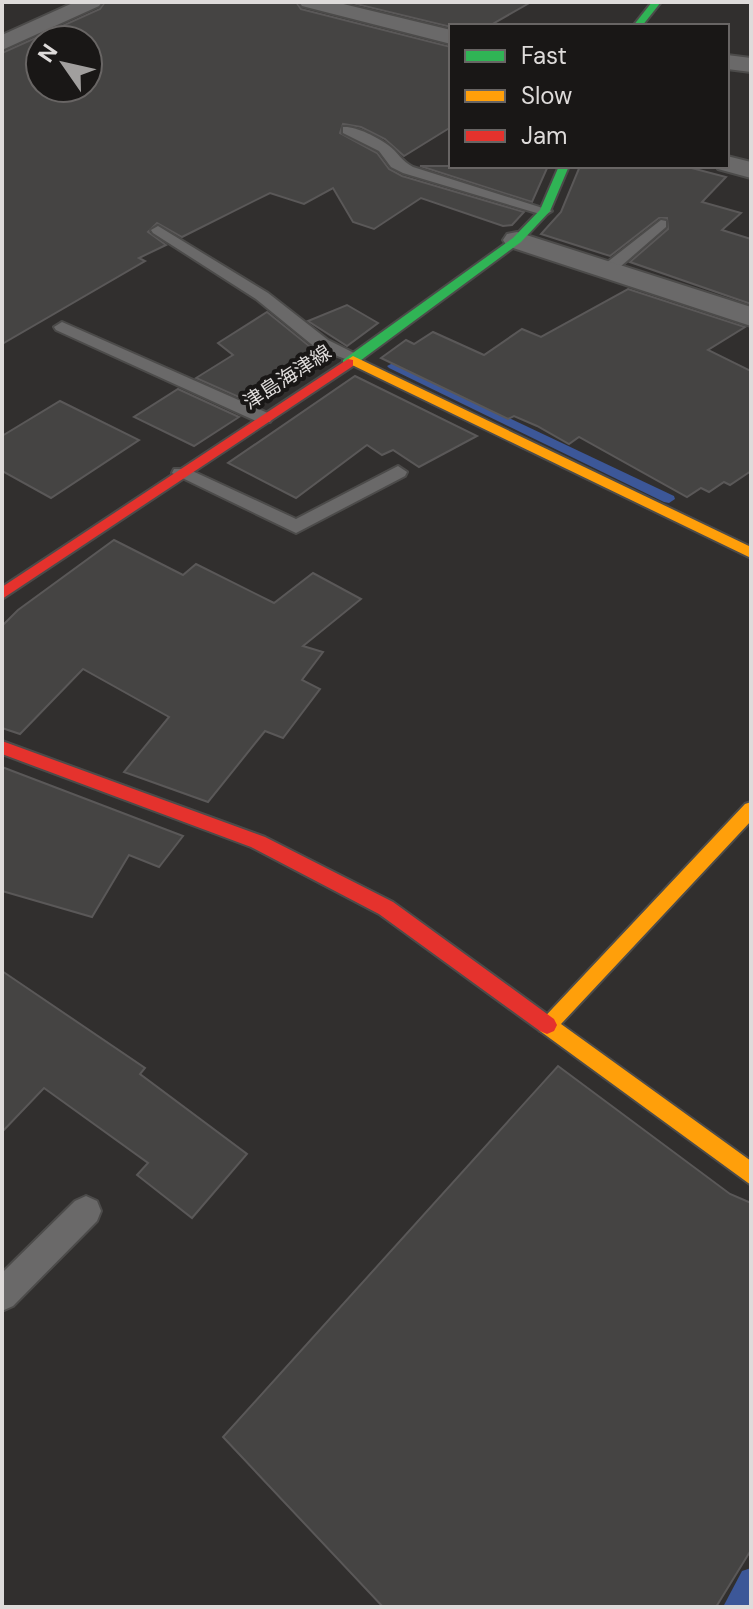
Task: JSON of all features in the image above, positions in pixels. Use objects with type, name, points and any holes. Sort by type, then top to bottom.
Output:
[{"type":"street","points":[[2,43],[92,2]]},
{"type":"street","points":[[309,2],[449,37]]},
{"type":"street","points":[[639,24],[657,2]]},
{"type":"street","points":[[729,62],[751,65]]},
{"type":"street","points":[[729,164],[751,170]]},
{"type":"street","name":"津島海津線","points":[[2,594],[354,359],[517,240],[545,211],[563,168]]},
{"type":"street","points":[[517,240],[751,317]]},
{"type":"street","points":[[354,359],[751,553]]},
{"type":"street","points":[[2,747],[258,842],[386,908],[751,1174]]},
{"type":"street","points":[[547,1025],[751,809]]},
{"type":"lane","points":[[348,130],[384,148],[396,164],[408,170],[545,211]]},
{"type":"lane","points":[[607,270],[661,224]]},
{"type":"lane","points":[[158,230],[262,296],[322,344],[354,359]]},
{"type":"lane","points":[[62,327],[264,418]]},
{"type":"lane","points":[[181,473],[296,527],[398,472]]},
{"type":"lane","points":[[2,1295],[86,1211]]},
{"type":"building","points":[[105,2],[296,2],[301,9],[449,46],[449,128],[404,156],[385,139],[361,127],[343,124],[340,133],[377,153],[389,169],[402,176],[524,212],[512,225],[503,226],[421,198],[374,229],[353,222],[333,188],[304,204],[270,193],[182,237],[157,223],[148,232],[166,245],[139,258],[145,261],[2,344],[2,53],[24,43],[24,104],[104,104],[104,24],[67,24],[100,9]]},
{"type":"building","points":[[348,2],[531,2],[492,24],[449,24],[449,27]]},
{"type":"building","points":[[420,166],[547,168],[532,202]]},
{"type":"building","points":[[579,168],[692,168],[726,177],[702,202],[741,213],[722,230],[751,239],[751,304],[630,262],[668,229],[667,218],[659,218],[610,256],[541,234],[561,212]]},
{"type":"building","points":[[628,289],[745,327],[708,350],[751,371],[751,471],[730,485],[724,482],[709,492],[701,488],[687,497],[579,437],[569,444],[537,426],[514,416],[508,419],[381,358],[406,340],[414,344],[433,332],[484,355],[522,329],[541,337]]},
{"type":"building","points":[[347,305],[378,323],[347,346],[308,321]]},
{"type":"building","points":[[267,312],[314,350],[331,357],[257,405],[196,378],[233,355],[218,343]]},
{"type":"building","points":[[355,376],[477,436],[419,467],[393,450],[382,455],[367,445],[296,498],[228,463]]},
{"type":"building","points":[[178,389],[239,417],[194,446],[134,417]]},
{"type":"building","points":[[60,401],[139,440],[51,498],[2,471],[2,436]]},
{"type":"building","points":[[114,540],[183,575],[196,564],[274,603],[313,573],[361,599],[303,646],[323,652],[302,680],[320,689],[283,738],[265,731],[208,802],[124,772],[169,717],[83,669],[20,734],[2,728],[2,626],[18,610]]},
{"type":"building","points":[[2,767],[183,836],[159,867],[129,855],[92,917],[2,891]]},
{"type":"building","points":[[2,971],[145,1068],[140,1074],[247,1154],[192,1218],[137,1175],[148,1163],[44,1088],[2,1132]]},
{"type":"building","points":[[558,1066],[730,1194],[751,1203],[751,1550],[716,1607],[383,1607],[223,1437]]},
{"type":"waterway","points":[[393,366],[669,499]]},
{"type":"waterway","points":[[735,1607],[751,1580]]},
{"type":"traffic: fast","points":[[639,24],[657,2]]},
{"type":"traffic: fast","points":[[348,363],[517,240],[545,211],[563,168]]},
{"type":"traffic: slow","points":[[353,360],[751,553]]},
{"type":"traffic: slow","points":[[547,1025],[751,809]]},
{"type":"traffic: slow","points":[[547,1025],[751,1174]]},
{"type":"traffic: jam","points":[[2,594],[348,363]]},
{"type":"traffic: jam","points":[[2,747],[258,842],[386,908],[547,1025]]}]
